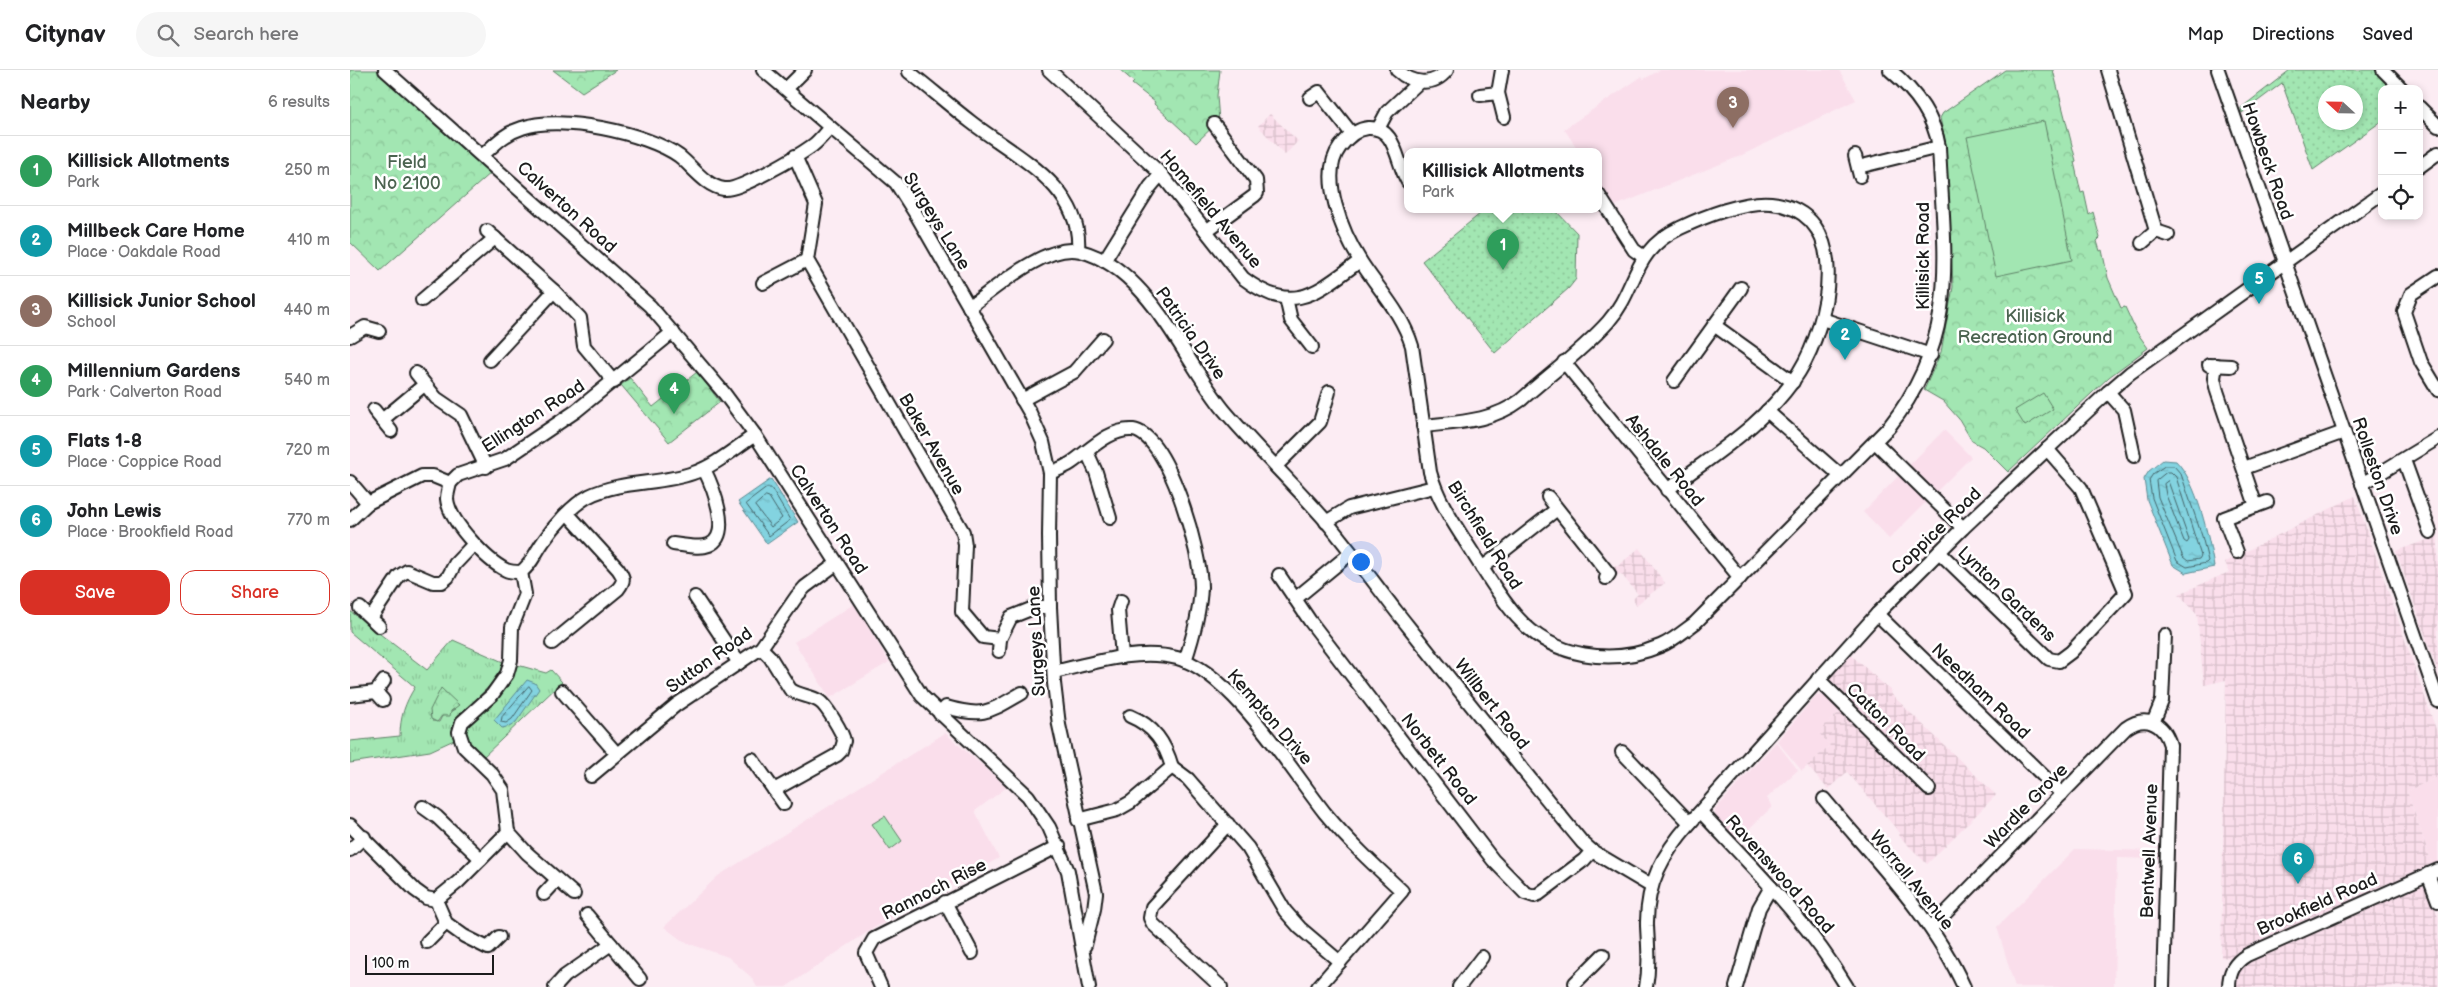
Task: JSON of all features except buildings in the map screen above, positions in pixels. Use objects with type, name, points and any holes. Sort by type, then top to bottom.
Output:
[{"type":"street","name":"Calverton Road","points":[[384,70],[650,306],[724,392],[754,435],[922,696],[1028,796],[1050,827],[1068,871],[1089,987]]},
{"type":"street","name":"Surgeys Lane","points":[[763,70],[896,183],[1022,400],[1043,442],[1050,473],[1050,606],[1054,672],[1064,750],[1078,820],[1096,893],[1083,952]]},
{"type":"street","points":[[786,89],[805,70]]},
{"type":"street","name":"Homefield Avenue","points":[[1049,70],[1161,174],[1243,278],[1265,291],[1286,298]]},
{"type":"street","points":[[1397,70],[1403,76],[1419,82],[1433,81],[1448,70]]},
{"type":"street","points":[[1502,70],[1498,92],[1504,117]]},
{"type":"street","name":"Killisick Road","points":[[1876,442],[1900,414],[1914,393],[1931,356],[1937,338],[1944,294],[1939,147],[1935,126],[1922,104],[1908,86],[1890,70]]},
{"type":"street","points":[[2108,70],[2162,233],[2142,243]]},
{"type":"street","name":"Howbeck Road","points":[[2218,70],[2285,263]]},
{"type":"street","points":[[2383,70],[2398,85]]},
{"type":"street","points":[[909,72],[930,95],[1018,153],[1042,172],[1068,207],[1076,230],[1078,250],[1061,251],[1042,257],[969,307]]},
{"type":"street","points":[[1378,129],[1387,112],[1419,82]]},
{"type":"street","points":[[1315,92],[1352,134],[1362,129],[1378,129],[1385,133],[1392,144],[1404,172]]},
{"type":"street","points":[[1480,95],[1498,92]]},
{"type":"street","points":[[2423,111],[2438,126]]},
{"type":"street","points":[[482,156],[506,134],[522,127],[552,122],[581,124],[645,140],[679,156],[714,186],[725,189],[742,186],[812,146],[830,127]]},
{"type":"street","points":[[1206,230],[1257,193],[1256,180],[1230,137],[1214,124]]},
{"type":"street","name":"Birchfield Road","points":[[1352,134],[1336,153],[1330,172],[1337,208],[1360,261],[1401,317],[1407,330],[1412,346],[1434,487],[1448,514],[1482,568],[1518,618],[1538,636],[1573,652],[1613,658],[1661,646],[1695,623],[1876,442]]},
{"type":"street","points":[[1857,167],[1939,147]]},
{"type":"street","points":[[2423,164],[2438,153]]},
{"type":"street","points":[[763,283],[807,260],[816,204],[795,156]]},
{"type":"street","points":[[1104,261],[1150,187],[1161,174]]},
{"type":"street","name":"Coppice Road","points":[[1646,987],[1649,966],[1647,909],[1650,886],[1664,856],[1690,823],[1877,614],[1963,528],[2130,373],[2378,196]]},
{"type":"street","points":[[1602,200],[1634,250],[1644,257]]},
{"type":"street","points":[[1423,426],[1479,420],[1502,412],[1521,400],[1614,314],[1644,257],[1664,237],[1700,220],[1751,204],[1761,202],[1782,205],[1792,209],[1809,222],[1822,240],[1826,252],[1828,278],[1822,319],[1808,357],[1793,382],[1768,411],[1667,490]]},
{"type":"street","points":[[422,300],[491,234],[554,291],[580,318],[584,346],[614,382]]},
{"type":"street","name":"Patricia Drive","points":[[1078,250],[1104,261],[1128,279],[1145,296],[1158,312],[1200,380],[1247,437],[1326,522]]},
{"type":"street","name":"Baker Avenue","points":[[807,260],[963,532],[965,545],[962,612],[983,637],[1000,645],[1011,617],[1036,607],[1050,606]]},
{"type":"street","points":[[1312,347],[1291,320],[1286,298],[1301,297],[1319,290],[1360,261]]},
{"type":"street","name":"Rolleston Drive","points":[[2285,263],[2438,701]]},
{"type":"street","points":[[2437,389],[2421,362],[2404,312],[2411,294],[2438,276]]},
{"type":"street","points":[[1674,381],[1741,288]]},
{"type":"street","points":[[490,360],[554,291]]},
{"type":"street","points":[[1822,319],[1931,356]]},
{"type":"street","points":[[1714,325],[1793,382]]},
{"type":"street","points":[[350,336],[365,327],[379,331]]},
{"type":"street","name":"Ellington Road","points":[[450,484],[458,475],[505,459],[591,401],[673,332]]},
{"type":"street","points":[[1022,400],[1074,372],[1103,339]]},
{"type":"street","name":"Ashdale Road","points":[[1564,362],[1740,578]]},
{"type":"street","points":[[2231,366],[2212,365],[2214,378],[2244,468],[2262,504],[2224,518],[2237,552]]},
{"type":"street","points":[[416,373],[424,386],[436,398],[461,415],[486,467]]},
{"type":"street","points":[[392,430],[378,415],[424,386]]},
{"type":"street","points":[[1276,466],[1320,422],[1329,392]]},
{"type":"street","points":[[2108,392],[2124,410],[2134,456]]},
{"type":"street","points":[[1768,411],[1841,476]]},
{"type":"street","points":[[1050,473],[1069,464],[1114,433],[1124,430],[1142,433],[1155,444],[1176,485],[1197,553],[1201,580],[1196,624],[1185,661]]},
{"type":"street","points":[[2244,468],[2344,432]]},
{"type":"street","points":[[350,520],[368,503],[422,476],[432,476],[450,484],[447,500],[456,520],[474,544],[494,563],[508,571],[521,572],[530,565],[543,541],[555,526],[587,497],[637,483],[673,479],[704,469],[754,435]]},
{"type":"street","points":[[2362,484],[2438,438]]},
{"type":"street","points":[[1876,442],[1963,528]]},
{"type":"street","name":"Lynton Gardens","points":[[1939,552],[2049,659],[2059,661],[2071,652],[2126,593],[2081,488],[2047,449]]},
{"type":"street","points":[[1087,452],[1096,472],[1110,518]]},
{"type":"street","points":[[2404,460],[2428,518],[2430,532]]},
{"type":"street","points":[[680,541],[707,546],[716,539],[719,533],[717,498],[704,469]]},
{"type":"street","points":[[350,482],[368,503]]},
{"type":"street","points":[[1326,522],[1349,508],[1434,487]]},
{"type":"street","points":[[1548,497],[1608,574],[1606,578]]},
{"type":"street","points":[[1482,568],[1557,509]]},
{"type":"street","points":[[558,641],[618,589],[624,581],[624,577],[618,569],[568,514]]},
{"type":"street","name":"Willbert Road","points":[[1326,522],[1541,793],[1592,851],[1650,886]]},
{"type":"street","points":[[360,608],[375,622],[399,576],[407,571],[433,582],[442,582],[448,577],[455,564],[474,544]]},
{"type":"street","points":[[1295,599],[1351,554]]},
{"type":"street","name":"Sutton Road","points":[[591,776],[676,705],[760,648],[805,587],[836,564]]},
{"type":"street","points":[[521,572],[525,594],[512,627],[511,660],[507,674],[492,695],[462,722],[459,732],[464,747],[492,774],[503,790],[508,832],[527,853],[574,894]]},
{"type":"street","name":"Norbett Road","points":[[1279,575],[1295,599],[1493,860],[1525,893],[1534,896],[1539,894],[1584,860],[1592,851]]},
{"type":"street","points":[[696,597],[739,663]]},
{"type":"street","points":[[1121,601],[1118,610],[1122,657]]},
{"type":"street","name":"Needham Road","points":[[1877,614],[2062,794]]},
{"type":"street","points":[[2153,722],[2162,701],[2165,635]]},
{"type":"street","points":[[760,648],[770,657],[790,689],[818,700],[824,705],[844,737],[841,751],[837,755],[774,790]]},
{"type":"street","name":"Kempton Drive","points":[[1054,672],[1122,657],[1165,656],[1185,661],[1215,678],[1233,695],[1306,784],[1324,812],[1352,845],[1402,891],[1340,962]]},
{"type":"street","name":"Catton Road","points":[[1818,679],[1929,789]]},
{"type":"street","points":[[350,695],[380,696],[384,681]]},
{"type":"street","points":[[562,691],[617,754]]},
{"type":"street","points":[[940,714],[946,708],[971,714],[986,711],[1022,693]]},
{"type":"street","points":[[1130,716],[1149,726],[1163,742],[1172,767],[1188,779],[1248,848],[1285,911],[1300,928],[1340,962],[1318,987]]},
{"type":"street","name":"Wardle Grove","points":[[1931,928],[2126,728],[2143,720],[2153,722]]},
{"type":"street","name":"Bentwell Avenue","points":[[2153,722],[2166,732],[2170,745],[2163,987]]},
{"type":"street","points":[[1623,752],[1690,823]]},
{"type":"street","points":[[752,759],[784,804]]},
{"type":"street","points":[[1078,820],[1124,806],[1172,767]]},
{"type":"street","name":"Worrall Avenue","points":[[1824,800],[1931,928],[1948,954],[1964,987]]},
{"type":"street","points":[[423,807],[441,813],[480,859]]},
{"type":"street","name":"Ravenswood Road","points":[[1701,812],[1795,912],[1847,987]]},
{"type":"street","points":[[1221,987],[1153,924],[1150,918],[1152,907],[1228,824]]},
{"type":"street","points":[[350,825],[415,890],[426,898],[436,900]]},
{"type":"street","points":[[436,900],[508,832]]},
{"type":"street","points":[[350,850],[364,837]]},
{"type":"street","name":"Rannoch Rise","points":[[881,987],[866,953],[871,942],[945,902],[1059,846]]},
{"type":"street","points":[[2433,872],[2438,901]]},
{"type":"street","name":"Brookfield Road","points":[[2229,987],[2232,970],[2238,961],[2247,954],[2433,872]]},
{"type":"street","points":[[544,894],[557,880]]},
{"type":"street","points":[[1076,908],[1086,898],[1093,882]]},
{"type":"street","points":[[1736,987],[1760,908],[1771,887]]},
{"type":"street","points":[[436,900],[446,924],[490,953],[499,937]]},
{"type":"street","points":[[945,902],[961,944],[972,953]]},
{"type":"street","points":[[1076,908],[1094,909]]},
{"type":"street","points":[[586,919],[611,944],[634,977]]},
{"type":"street","points":[[427,942],[446,924]]},
{"type":"street","points":[[554,987],[565,976],[611,944]]},
{"type":"street","points":[[1459,987],[1482,956]]},
{"type":"street","points":[[1574,982],[1598,956]]},
{"type":"shaded area","points":[[1660,70],[1839,70],[1856,100],[1738,157],[1615,206],[1602,187],[1602,148],[1577,148],[1564,129],[1641,77],[1644,79]]},
{"type":"shaded area","points":[[1270,114],[1298,141],[1285,155],[1258,126]]},
{"type":"shaded area","points":[[1944,430],[1971,457],[1889,539],[1863,512]]},
{"type":"shaded area","points":[[2355,496],[2438,735],[2438,777],[2407,791],[2432,864],[2266,937],[2239,950],[2231,958],[2221,957],[2226,680],[2204,685],[2197,614],[2179,594],[2229,572],[2225,562]]},
{"type":"shaded area","points":[[2438,536],[2438,672],[2396,551]]},
{"type":"shaded area","points":[[1639,548],[1665,583],[1636,605],[1633,599],[1638,594],[1621,574],[1613,575],[1612,567],[1618,566]]},
{"type":"shaded area","points":[[854,604],[889,662],[830,698],[794,642]]},
{"type":"shaded area","points":[[1850,654],[1891,691],[1890,693],[1996,795],[1927,864],[1898,835],[1900,833],[1847,772],[1828,789],[1807,766],[1830,745],[1818,732],[1849,703],[1830,685],[1829,678]]},
{"type":"shaded area","points":[[1824,695],[1840,711],[1819,732],[1830,745],[1802,771],[1777,741],[1816,696]]},
{"type":"shaded area","points":[[945,733],[1007,787],[975,811],[999,858],[872,929],[786,987],[757,987],[751,977],[728,957],[684,942],[664,927],[718,876]]},
{"type":"shaded area","points":[[1776,742],[1798,770],[1767,798],[1772,807],[1736,841],[1715,818],[1715,810]]},
{"type":"shaded area","points":[[2438,777],[2438,862],[2432,864],[2407,791]]},
{"type":"shaded area","points":[[2075,849],[2159,851],[2159,859],[2117,858],[2114,987],[2015,987],[1997,927]]},
{"type":"shaded area","points":[[2421,885],[2429,890],[2438,917],[2438,987],[2236,987],[2237,975],[2248,962]]},
{"type":"green space","name":"Field No 2100","points":[[350,70],[378,70],[492,172],[380,271],[350,242]]},
{"type":"green space","points":[[553,70],[616,70],[582,92]]},
{"type":"green space","points":[[1120,70],[1220,70],[1217,96],[1219,121],[1196,143],[1154,104],[1155,102],[1132,84],[1134,82]]},
{"type":"green space","name":"Killisick Recreation Ground","points":[[2005,70],[2053,70],[2076,161],[2074,162],[2081,193],[2084,192],[2089,215],[2093,212],[2100,238],[2097,241],[2100,251],[2102,250],[2108,278],[2121,308],[2125,307],[2136,331],[2148,348],[2109,377],[2008,472],[1983,447],[1972,441],[1959,419],[1943,401],[1924,390],[1941,352],[1953,287],[1946,145],[1940,118],[1943,113]]},
{"type":"green space","points":[[2290,70],[2377,70],[2391,85],[2378,85],[2378,124],[2313,170],[2282,83],[2242,113],[2241,108]]},
{"type":"green space","points":[[2044,121],[2072,260],[1996,276],[1967,137]]},
{"type":"green space","points":[[1481,213],[1558,213],[1577,233],[1576,279],[1569,288],[1495,353],[1422,261]]},
{"type":"green space","points":[[697,372],[720,402],[669,442],[621,385],[630,378],[653,407]]},
{"type":"green space","points":[[2043,393],[2053,409],[2025,426],[2015,410]]},
{"type":"green space","points":[[350,611],[427,670],[453,640],[503,662],[499,676],[455,721],[454,740],[430,751],[350,763],[350,741],[400,736],[404,710],[415,687],[350,632]],"holes":[[[455,709],[442,716],[439,722],[433,721],[430,716],[431,713]]]},
{"type":"green space","points":[[514,664],[546,673],[551,670],[562,682],[483,757],[465,741],[465,729]]},
{"type":"green space","points":[[441,688],[459,705],[451,711],[450,716],[442,716],[437,722],[431,719],[430,710]]},
{"type":"green space","points":[[885,816],[902,841],[890,850],[872,824]]},
{"type":"water","points":[[2163,460],[2176,461],[2190,482],[2201,511],[2214,567],[2186,573],[2173,565],[2147,500],[2144,479],[2149,471]]},
{"type":"water","points":[[771,479],[798,522],[767,544],[738,502]]},
{"type":"water","points":[[527,680],[535,683],[539,689],[516,722],[511,726],[502,728],[494,720]]},
{"type":"place","name":"Killisick Junior School","points":[[1733,128]]},
{"type":"place","name":"Killisick Allotments","points":[[1503,270]]},
{"type":"place","name":"Flats 1-8","points":[[2259,304]]},
{"type":"place","name":"Millbeck Care Home","points":[[1845,360]]},
{"type":"place","name":"Millennium Gardens","points":[[674,414]]},
{"type":"place","name":"John Lewis","points":[[2298,884]]}]
